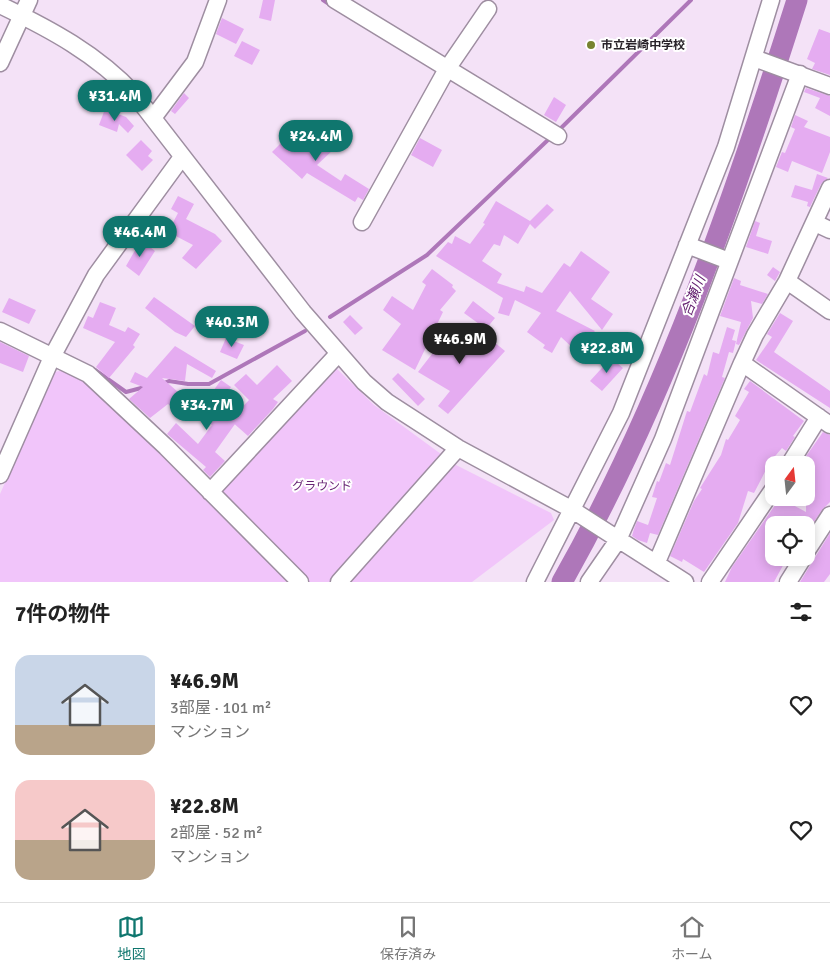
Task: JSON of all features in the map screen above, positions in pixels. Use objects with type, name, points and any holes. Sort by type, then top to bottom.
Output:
[{"type":"street","points":[[0,63],[29,0]]},
{"type":"street","points":[[153,118],[195,62],[218,0]]},
{"type":"street","points":[[335,0],[444,74],[558,136]]},
{"type":"street","points":[[535,582],[620,413],[726,147],[757,59],[771,0]]},
{"type":"street","points":[[0,5],[72,42],[99,61],[124,83],[338,354],[364,382],[387,402],[458,448],[571,509],[657,562],[685,582]]},
{"type":"street","points":[[362,222],[444,74],[488,9]]},
{"type":"street","points":[[757,59],[830,86]]},
{"type":"street","points":[[589,582],[614,537],[663,439],[796,72]]},
{"type":"street","points":[[0,475],[52,357],[96,275],[182,156]]},
{"type":"street","points":[[657,562],[755,335],[787,281],[823,227],[830,188]]},
{"type":"street","points":[[687,245],[729,261]]},
{"type":"street","points":[[787,281],[830,310]]},
{"type":"street","points":[[0,330],[88,374],[166,447],[300,582]]},
{"type":"street","points":[[210,492],[338,354]]},
{"type":"street","points":[[742,363],[825,421],[796,456]]},
{"type":"street","points":[[338,582],[458,448]]},
{"type":"street","points":[[710,582],[765,501]]},
{"type":"street","points":[[815,538],[830,515]]},
{"type":"street","points":[[788,582],[798,566]]},
{"type":"green space","name":"グラウンド","points":[[335,367],[374,405],[456,465],[551,513],[554,520],[472,582],[307,582],[218,492]]},
{"type":"green space","points":[[54,372],[72,373],[93,386],[287,582],[0,582],[0,494]]},
{"type":"building","points":[[263,0],[275,0],[271,21],[259,18]]},
{"type":"building","points":[[222,18],[244,29],[236,44],[216,34]]},
{"type":"building","points":[[819,29],[830,33],[830,75],[812,69],[815,63],[807,59]]},
{"type":"building","points":[[242,41],[260,50],[252,65],[234,56]]},
{"type":"building","points":[[806,88],[830,96],[830,116],[815,108],[820,98],[804,92]]},
{"type":"building","points":[[184,93],[189,98],[175,114],[171,111]]},
{"type":"building","points":[[554,97],[566,105],[556,122],[544,115]]},
{"type":"building","points":[[105,109],[126,117],[134,126],[128,133],[119,124],[117,132],[99,125]]},
{"type":"building","points":[[795,115],[808,121],[804,127],[830,137],[830,152],[822,173],[792,161],[788,172],[776,167],[782,152],[785,153],[795,129],[791,127]]},
{"type":"building","points":[[310,123],[334,149],[317,165],[341,181],[345,174],[369,189],[363,200],[358,197],[355,202],[307,173],[302,179],[272,152],[291,133],[295,137]]},
{"type":"building","points":[[420,138],[442,150],[433,167],[411,155]]},
{"type":"building","points":[[141,140],[152,151],[148,156],[153,160],[142,171],[126,155]]},
{"type":"building","points":[[817,174],[828,178],[821,184],[810,207],[807,206],[808,202],[791,197],[795,185],[812,190]]},
{"type":"building","points":[[178,196],[194,204],[186,219],[215,234],[222,241],[196,269],[182,258],[193,245],[168,232],[178,213],[171,209]]},
{"type":"building","points":[[496,201],[530,221],[547,204],[554,210],[535,229],[530,224],[518,244],[504,235],[500,246],[494,244],[482,261],[502,274],[497,283],[524,292],[526,286],[542,293],[564,263],[570,267],[581,251],[610,272],[591,299],[613,314],[602,330],[570,291],[556,311],[595,331],[576,351],[561,337],[552,353],[543,348],[545,345],[527,332],[541,313],[515,300],[509,316],[498,313],[503,298],[436,256],[448,242],[452,244],[455,236],[470,244],[485,224],[483,223]]},
{"type":"building","points":[[755,221],[760,223],[756,236],[772,241],[768,254],[746,247]]},
{"type":"building","points":[[141,240],[155,251],[139,276],[126,266]]},
{"type":"building","points":[[773,267],[780,272],[775,281],[767,275]]},
{"type":"building","points":[[432,269],[453,285],[452,287],[456,291],[440,310],[443,312],[415,370],[382,350],[401,324],[383,310],[392,296],[413,310],[426,285],[422,282]]},
{"type":"building","points":[[734,278],[741,281],[740,285],[768,294],[762,304],[751,301],[753,318],[739,345],[736,344],[741,322],[720,316]]},
{"type":"building","points":[[154,297],[195,326],[186,337],[175,332],[145,308]]},
{"type":"building","points":[[9,298],[36,310],[29,324],[2,312]]},
{"type":"building","points":[[473,301],[495,318],[486,329],[464,313]]},
{"type":"building","points":[[100,302],[116,308],[109,325],[125,332],[128,327],[140,334],[133,345],[135,347],[109,378],[96,367],[115,342],[83,328],[88,316],[93,318]]},
{"type":"building","points":[[780,313],[793,321],[774,352],[830,391],[830,408],[756,360],[772,337],[767,334]]},
{"type":"building","points":[[350,315],[363,328],[355,335],[343,322]]},
{"type":"building","points":[[453,327],[474,343],[482,332],[505,351],[448,414],[438,406],[450,391],[418,372]]},
{"type":"building","points":[[727,327],[735,330],[732,340],[736,341],[733,353],[729,352],[722,377],[725,378],[658,535],[650,533],[647,543],[638,540],[632,536],[637,521],[648,525],[657,498],[652,497],[657,481],[659,482],[666,463],[670,465],[687,411],[690,412],[704,374],[707,376],[713,352],[719,354]]},
{"type":"building","points":[[226,338],[244,345],[237,359],[220,352]]},
{"type":"building","points":[[0,342],[29,356],[23,372],[0,363]]},
{"type":"building","points":[[175,346],[216,371],[212,378],[187,364],[185,381],[162,378],[186,399],[177,411],[168,404],[150,418],[129,399],[143,387],[130,382],[135,372],[147,378]]},
{"type":"building","points":[[611,358],[623,368],[602,391],[590,381]]},
{"type":"building","points":[[277,365],[292,381],[273,399],[278,402],[248,436],[230,420],[249,400],[234,385],[246,374],[257,385]]},
{"type":"building","points":[[398,373],[425,399],[418,406],[392,379]]},
{"type":"building","points":[[221,380],[231,387],[215,409],[235,424],[215,452],[225,461],[210,477],[203,470],[206,467],[167,434],[176,423],[198,444],[212,425],[192,410],[201,398],[206,401]]},
{"type":"building","points":[[750,381],[804,421],[793,436],[795,437],[786,451],[782,448],[775,456],[765,456],[765,472],[754,493],[748,491],[738,523],[704,572],[683,559],[682,562],[670,556],[694,501],[702,489],[700,488],[721,455],[726,439],[728,440],[740,420],[735,416],[749,392],[744,389]]},
{"type":"building","points":[[823,432],[830,435],[830,502],[815,520],[815,516],[767,516],[774,506],[795,506],[806,512],[806,506],[815,506],[815,456],[806,456]]},
{"type":"building","points":[[765,520],[765,566],[783,566],[774,582],[725,582],[732,567]]},
{"type":"building","points":[[830,533],[830,574],[824,582],[800,582],[810,566],[815,566],[815,558]]},
{"type":"waterway","points":[[323,0],[332,6]]},
{"type":"waterway","points":[[557,132],[691,0]]},
{"type":"waterway","name":"合瀬川","points":[[562,582],[599,513],[665,370],[722,224],[797,0]]},
{"type":"waterway","points":[[330,317],[427,255],[550,138]]},
{"type":"waterway","points":[[164,383],[169,381],[188,384],[209,384],[305,331]]},
{"type":"waterway","points":[[95,370],[126,392],[145,387]]},
{"type":"place","name":"市立岩崎中学校","points":[[591,45]]}]
